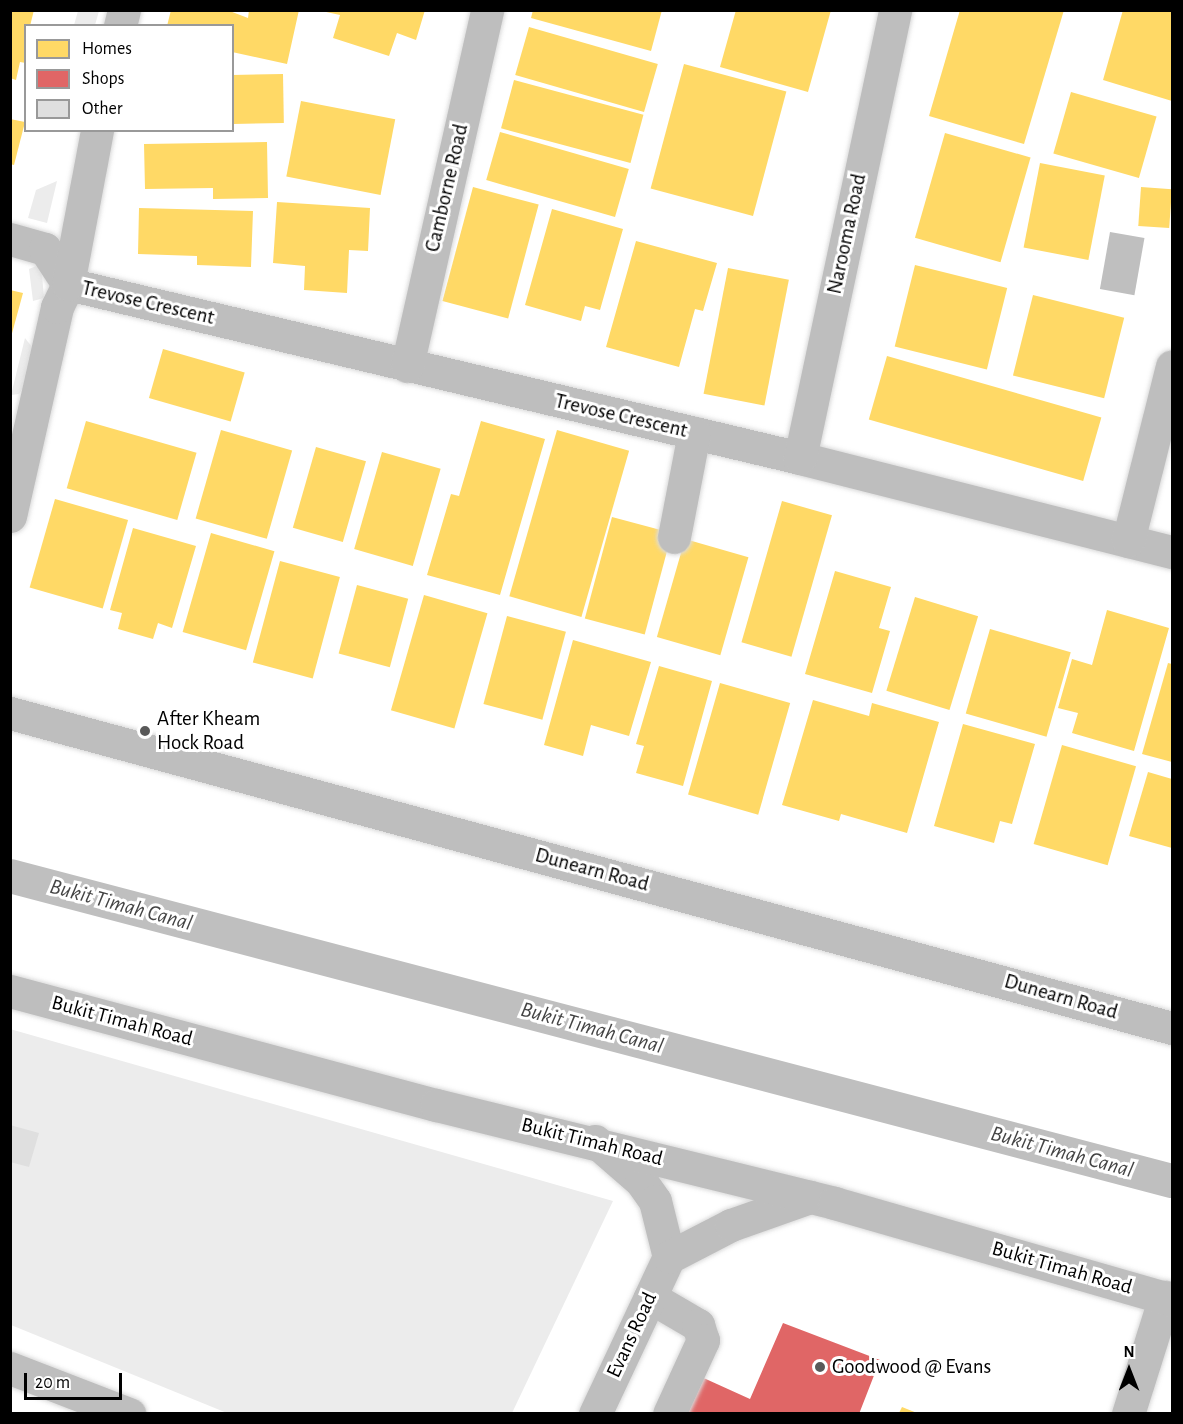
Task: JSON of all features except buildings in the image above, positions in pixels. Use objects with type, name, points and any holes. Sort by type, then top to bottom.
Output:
[{"type":"main road","name":"Camborne Road","points":[[407,366],[487,10]]},
{"type":"main road","name":"Narooma Road","points":[[800,458],[895,10]]},
{"type":"main road","points":[[10,516],[57,307],[68,284],[97,132]]},
{"type":"main road","points":[[10,239],[45,249],[68,284]]},
{"type":"main road","name":"Trevose Crescent","points":[[68,284],[800,458],[1173,552]]},
{"type":"main road","points":[[1128,541],[1173,366]]},
{"type":"main road","points":[[674,537],[694,434]]},
{"type":"main road","name":"Dunearn Road","points":[[10,713],[1173,1028]]},
{"type":"main road","name":"Bukit Timah Road","points":[[10,991],[436,1105],[595,1142],[810,1197],[1169,1298]]},
{"type":"main road","points":[[595,1142],[641,1181],[655,1201],[669,1257],[731,1225],[810,1197]]},
{"type":"main road","name":"Evans Road","points":[[595,1413],[669,1257]]},
{"type":"main road","points":[[650,1297],[698,1325],[703,1340],[669,1413]]},
{"type":"main road","points":[[1128,1413],[1169,1298]]},
{"type":"main road","points":[[10,1368],[129,1413]]},
{"type":"shaded area","points":[[78,11],[99,11],[95,24],[74,24]]},
{"type":"shaded area","points":[[57,181],[47,223],[28,218],[36,190]]},
{"type":"shaded area","points":[[1110,232],[1144,238],[1134,295],[1100,289]]},
{"type":"shaded area","points":[[41,264],[44,298],[33,301],[29,269]]},
{"type":"shaded area","points":[[25,338],[32,347],[25,385],[19,394],[11,395]]},
{"type":"shaded area","points":[[10,1029],[613,1201],[512,1413],[227,1413],[11,1325]]},
{"type":"waterway","name":"Bukit Timah Canal","points":[[10,876],[1172,1181]]},
{"type":"place","name":"After Kheam Hock Road","points":[[145,731]]},
{"type":"place","name":"Goodwood @ Evans","points":[[820,1367]]}]
